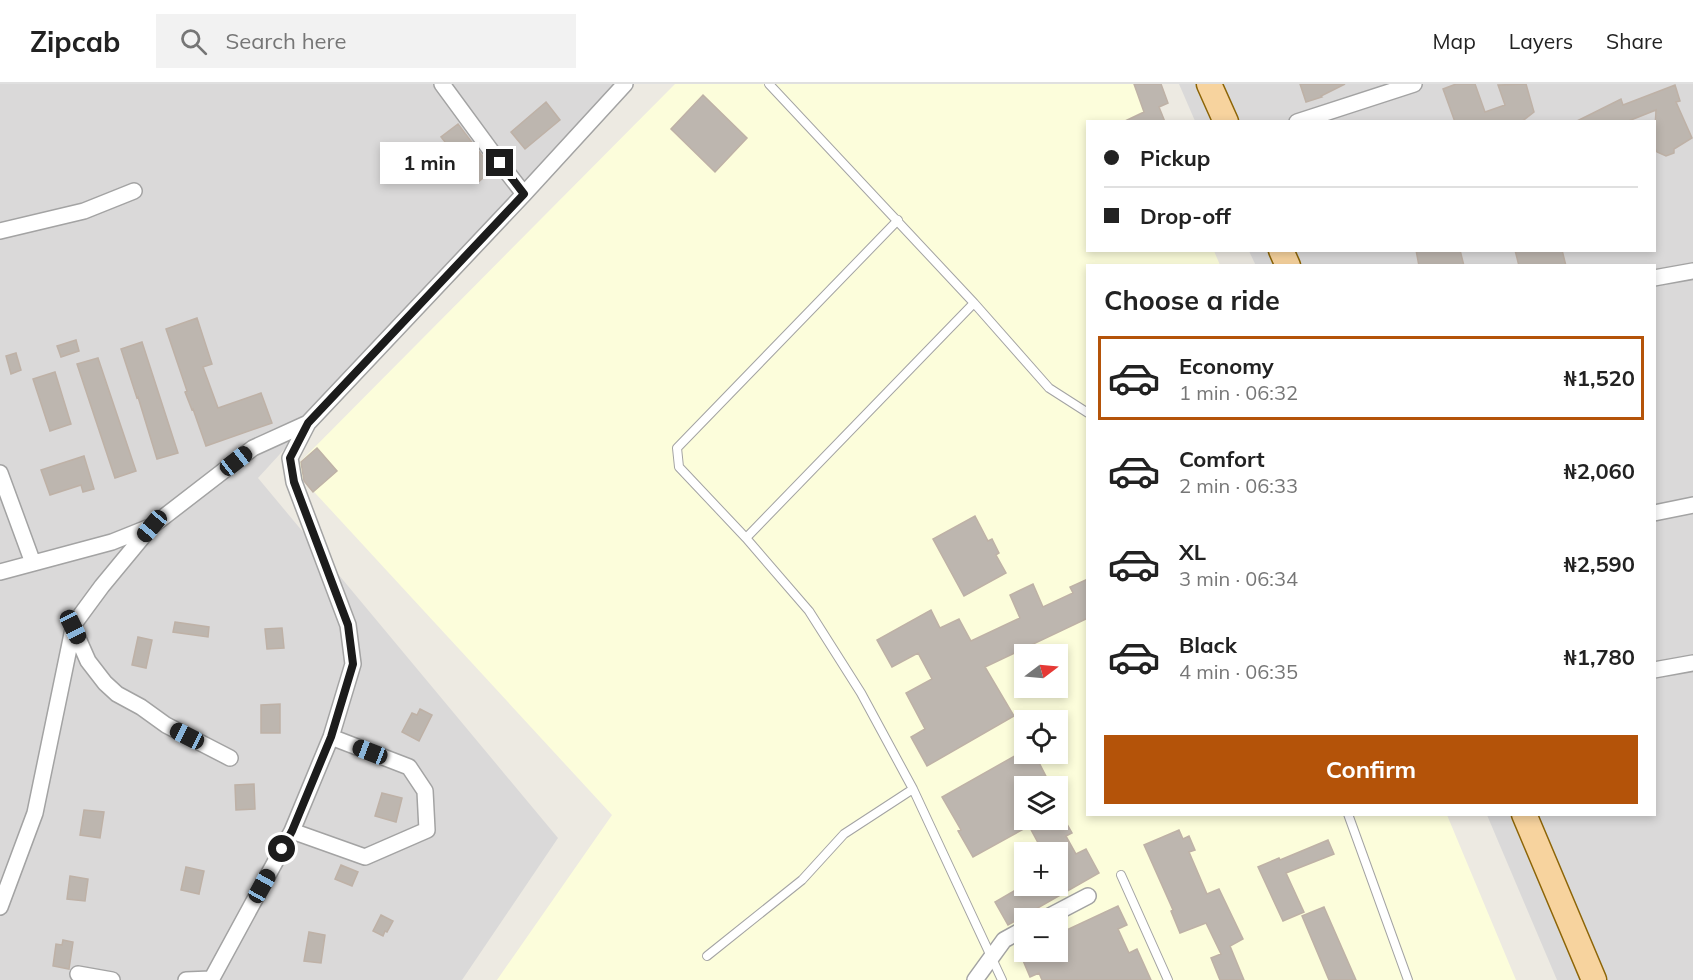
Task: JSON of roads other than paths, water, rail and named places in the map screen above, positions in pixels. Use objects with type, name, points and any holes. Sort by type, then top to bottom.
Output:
[{"type":"main road","points":[[1209,84],[1225,120]]},
{"type":"main road","points":[[1525,816],[1594,980]]},
{"type":"street","points":[[442,84],[524,194]]},
{"type":"street","points":[[186,980],[211,980],[292,831],[331,737],[353,664],[348,625],[294,482],[290,458],[308,423],[625,84]]},
{"type":"street","points":[[1303,120],[1414,84]]},
{"type":"street","points":[[0,231],[84,211],[134,191]]},
{"type":"street","points":[[1656,278],[1693,271]]},
{"type":"street","points":[[0,907],[35,813],[73,627],[102,586],[152,526],[253,448],[308,423]]},
{"type":"street","points":[[0,472],[33,563]]},
{"type":"street","points":[[1656,513],[1693,505]]},
{"type":"street","points":[[0,572],[112,542],[152,526]]},
{"type":"street","points":[[73,627],[88,661],[117,694],[141,707],[166,725],[230,758]]},
{"type":"street","points":[[1656,670],[1693,663]]},
{"type":"street","points":[[292,831],[365,857],[427,830],[425,791],[409,767],[331,737]]},
{"type":"street","points":[[1065,908],[1088,896]]},
{"type":"street","points":[[975,980],[1004,940],[1014,934]]},
{"type":"street","points":[[78,974],[112,980]]},
{"type":"lane","points":[[769,84],[898,220],[1049,388],[1086,412]]},
{"type":"lane","points":[[898,220],[678,448],[679,467],[746,538],[809,611],[861,693],[913,789],[1002,980]]},
{"type":"lane","points":[[746,538],[974,303]]},
{"type":"lane","points":[[707,956],[802,880],[844,834],[913,789]]},
{"type":"lane","points":[[1349,816],[1408,980]]},
{"type":"lane","points":[[1121,875],[1168,980]]}]
